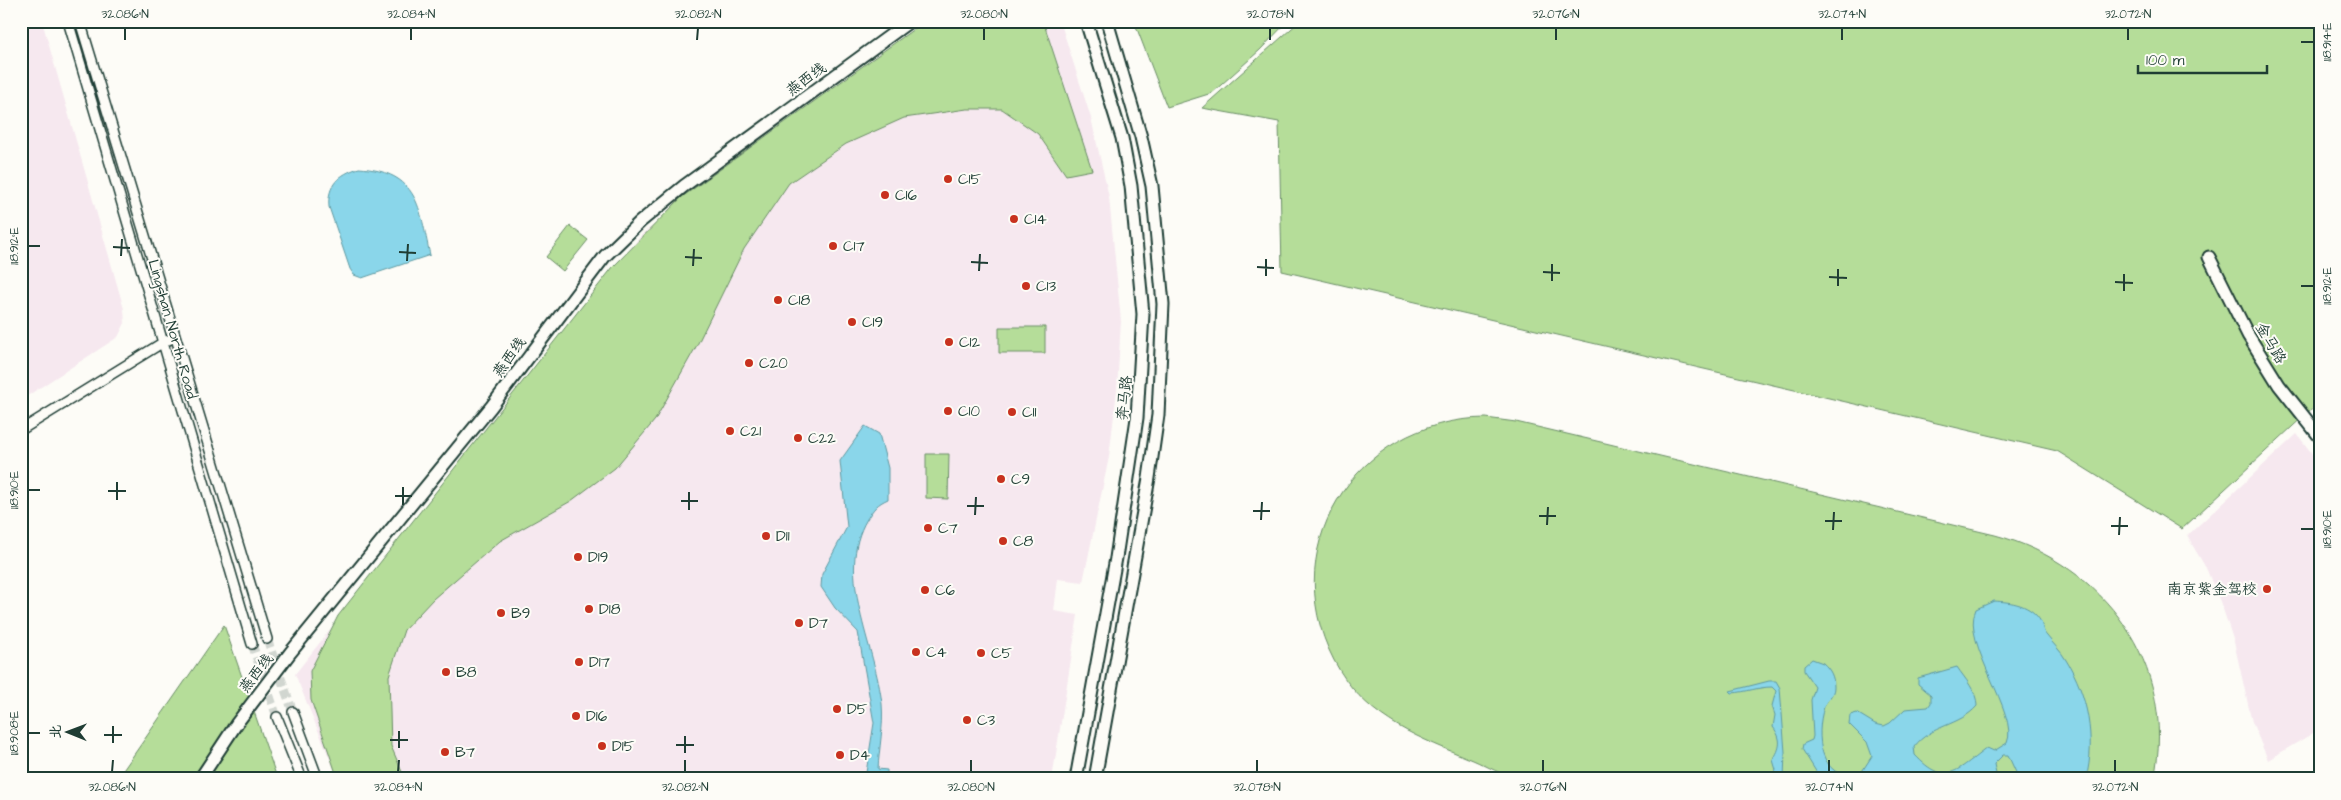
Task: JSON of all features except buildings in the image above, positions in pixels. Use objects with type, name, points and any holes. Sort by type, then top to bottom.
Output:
[{"type":"main road","name":"燕西线","points":[[200,779],[237,723],[290,653],[491,407],[605,256],[640,222],[684,186],[910,21]]},
{"type":"main road","name":"奔马路","points":[[1076,779],[1116,558],[1136,427],[1142,360],[1143,314],[1134,214],[1122,138],[1086,21]]},
{"type":"main road","points":[[1095,779],[1149,478],[1158,415],[1163,312],[1152,186],[1141,137],[1107,21]]},
{"type":"main road","name":"金马路","points":[[2208,257],[2248,335],[2278,385],[2320,437]]},
{"type":"street","name":"Lingshan North Road","points":[[68,21],[252,644]]},
{"type":"street","name":"Lingshan North Road","points":[[80,21],[267,639]]},
{"type":"street","points":[[21,430],[162,343],[175,337]]},
{"type":"street","points":[[293,712],[318,779]]},
{"type":"street","points":[[276,717],[302,779]]},
{"type":"shaded area","points":[[21,21],[42,21],[124,309],[125,323],[118,337],[21,400]]},
{"type":"shaded area","points":[[935,21],[1060,21],[1091,118],[1109,197],[1121,321],[1117,390],[1109,457],[1083,582],[1058,579],[1054,611],[1078,615],[1052,779],[338,779],[295,674],[643,233],[869,65]]},
{"type":"shaded area","name":"南京紫金驾校","points":[[2297,434],[2320,464],[2320,729],[2268,760],[2252,722],[2234,642],[2223,609],[2206,568],[2187,536]]},
{"type":"green space","points":[[925,21],[1043,21],[1092,170],[1066,175],[1038,134],[1002,109],[967,109],[904,118],[846,144],[789,183],[744,249],[697,345],[655,420],[615,468],[571,501],[500,541],[433,599],[404,630],[389,676],[391,746],[405,779],[338,779],[311,700],[310,671],[338,616],[613,267],[682,197]]},
{"type":"green space","points":[[1134,21],[1288,21],[1260,50],[1212,93],[1167,107]]},
{"type":"green space","points":[[1300,21],[2320,21],[2320,401],[2182,529],[2057,451],[1282,271],[1279,122],[1202,108]]},
{"type":"green space","points":[[570,226],[588,240],[563,271],[546,257]]},
{"type":"green space","points":[[999,327],[1045,327],[1045,353],[999,353]]},
{"type":"green space","points":[[1486,418],[1516,422],[1995,535],[2034,549],[2069,569],[2100,595],[2124,625],[2143,659],[2155,697],[2159,737],[2154,779],[1524,780],[1500,773],[1416,736],[1398,726],[1366,703],[1340,671],[1320,627],[1314,582],[1320,540],[1337,501],[1363,468],[1398,442],[1439,424]]},
{"type":"green space","points":[[926,454],[949,454],[948,499],[926,498]]},
{"type":"green space","points":[[224,625],[276,775],[274,779],[117,779]]},
{"type":"water","points":[[359,168],[379,171],[394,177],[405,185],[419,207],[430,255],[362,278],[354,275],[350,269],[329,207],[329,199],[332,187],[340,177]]},
{"type":"water","points":[[865,426],[879,434],[888,468],[888,499],[876,507],[867,519],[858,540],[855,563],[860,611],[882,704],[882,729],[878,769],[887,770],[887,779],[865,779],[874,723],[858,632],[835,608],[821,587],[822,574],[847,527],[840,461]]},
{"type":"water","points":[[1994,601],[2014,603],[2032,611],[2074,674],[2085,702],[2090,733],[2089,764],[2086,779],[2019,779],[2008,755],[2003,755],[1994,764],[1997,779],[1809,779],[1817,773],[1802,749],[1803,744],[1812,740],[1813,736],[1811,700],[1815,687],[1804,671],[1804,666],[1812,659],[1823,663],[1830,671],[1834,687],[1826,702],[1821,718],[1820,730],[1823,754],[1828,764],[1835,771],[1846,776],[1859,776],[1872,756],[1867,742],[1849,724],[1850,715],[1857,713],[1875,724],[1884,726],[1905,709],[1928,707],[1931,703],[1931,695],[1918,684],[1918,678],[1957,667],[1973,690],[1977,706],[1962,718],[1928,734],[1914,747],[1915,755],[1935,771],[1951,772],[1959,769],[1987,748],[1994,751],[2007,743],[2009,730],[2005,714],[1982,658],[1973,623],[1976,609]]},
{"type":"water","points":[[1776,681],[1780,688],[1785,752],[1784,779],[1772,778],[1776,770],[1773,760],[1779,744],[1778,736],[1773,727],[1775,715],[1772,706],[1776,691],[1772,687],[1743,692],[1732,693],[1730,691]]},
{"type":"tunnel","points":[[267,639],[293,712]]},
{"type":"tunnel","points":[[252,644],[277,717]]},
{"type":"place","name":"C15","points":[[948,179]]},
{"type":"place","name":"C16","points":[[885,195]]},
{"type":"place","name":"C14","points":[[1014,219]]},
{"type":"place","name":"C17","points":[[833,246]]},
{"type":"place","name":"C13","points":[[1026,286]]},
{"type":"place","name":"C18","points":[[778,300]]},
{"type":"place","name":"C19","points":[[852,322]]},
{"type":"place","name":"C12","points":[[949,342]]},
{"type":"place","name":"C20","points":[[749,363]]},
{"type":"place","name":"C10","points":[[948,411]]},
{"type":"place","name":"C11","points":[[1012,412]]},
{"type":"place","name":"C21","points":[[730,431]]},
{"type":"place","name":"C22","points":[[798,438]]},
{"type":"place","name":"C9","points":[[1001,479]]},
{"type":"place","name":"C7","points":[[928,528]]},
{"type":"place","name":"D11","points":[[766,536]]},
{"type":"place","name":"C8","points":[[1003,541]]},
{"type":"place","name":"D19","points":[[578,557]]},
{"type":"place","name":"南京紫金驾校","points":[[2267,589]]},
{"type":"place","name":"C6","points":[[925,590]]},
{"type":"place","name":"D18","points":[[589,609]]},
{"type":"place","name":"B9","points":[[501,613]]},
{"type":"place","name":"D7","points":[[799,623]]},
{"type":"place","name":"C4","points":[[916,652]]},
{"type":"place","name":"C5","points":[[981,653]]},
{"type":"place","name":"D17","points":[[579,662]]},
{"type":"place","name":"B8","points":[[446,672]]},
{"type":"place","name":"D5","points":[[837,709]]},
{"type":"place","name":"D16","points":[[576,716]]},
{"type":"place","name":"C3","points":[[967,720]]},
{"type":"place","name":"D15","points":[[602,746]]},
{"type":"place","name":"B7","points":[[445,752]]},
{"type":"place","name":"D4","points":[[840,755]]}]
